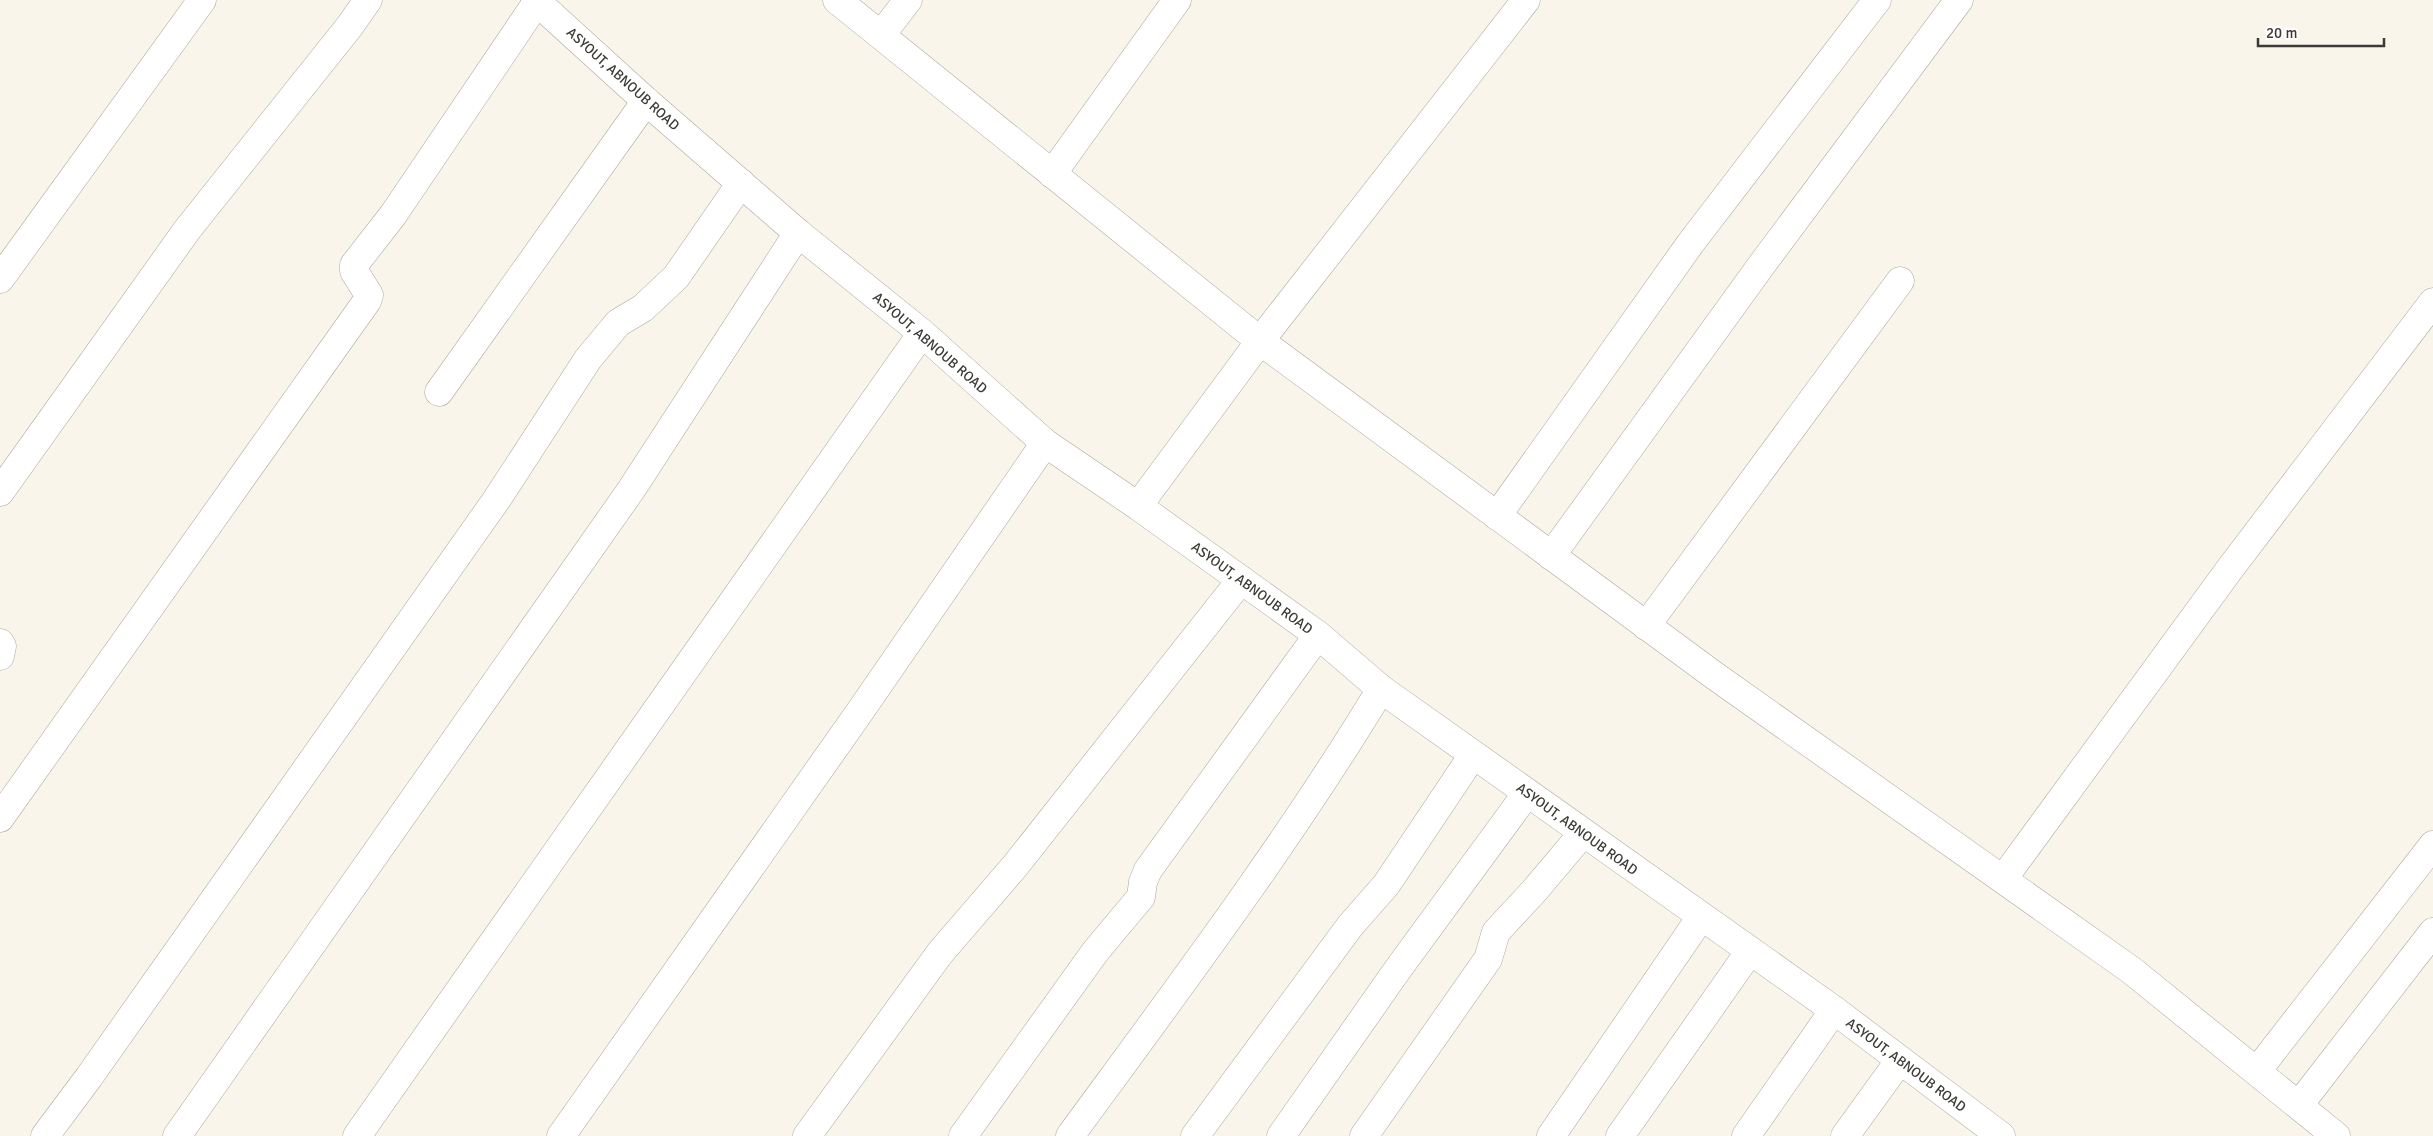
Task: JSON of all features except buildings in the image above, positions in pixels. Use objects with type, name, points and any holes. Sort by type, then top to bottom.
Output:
[{"type":"street","points":[[0,279],[202,0]]},
{"type":"street","points":[[0,492],[107,345],[187,230],[349,27],[368,0]]},
{"type":"street","points":[[837,0],[1260,341],[1416,454],[1496,516],[1646,626],[2131,970],[2257,1070],[2336,1136]]},
{"type":"street","points":[[881,35],[908,0]]},
{"type":"street","points":[[1052,174],[1177,0]]},
{"type":"street","points":[[1138,506],[1260,341],[1526,0]]},
{"type":"street","points":[[1496,516],[1690,244],[1877,0]]},
{"type":"street","points":[[1551,556],[1763,263],[1959,0]]},
{"type":"street","points":[[0,818],[368,300],[369,294],[354,271],[354,265],[392,215],[536,1]]},
{"type":"street","name":"ASYOUT, ABNOUB ROAD","points":[[536,1],[646,101],[798,234],[922,333],[1044,443],[1138,506],[1318,635],[1381,689],[1834,1010],[2001,1136]]},
{"type":"street","points":[[440,392],[646,101]]},
{"type":"street","points":[[45,1136],[89,1078],[497,499],[588,359],[618,323],[643,308],[676,277],[740,183]]},
{"type":"street","points":[[178,1136],[631,490],[798,234]]},
{"type":"street","points":[[1646,626],[1900,281]]},
{"type":"street","points":[[2003,879],[2229,570],[2433,302]]},
{"type":"street","points":[[357,1136],[922,333]]},
{"type":"street","points":[[561,1136],[838,743],[1044,443]]},
{"type":"street","points":[[807,1136],[940,953],[1015,866],[1241,580]]},
{"type":"street","points":[[963,1136],[1095,952],[1141,897],[1148,870],[1318,635]]},
{"type":"street","points":[[0,643],[2,646],[0,656]]},
{"type":"street","points":[[1070,1136],[1168,1003],[1317,790],[1381,689]]},
{"type":"street","points":[[1195,1136],[1350,926],[1386,885],[1473,754]]},
{"type":"street","points":[[1281,1136],[1398,969],[1527,793]]},
{"type":"street","points":[[1364,1136],[1488,959],[1496,932],[1536,890],[1583,833]]},
{"type":"street","points":[[2257,1070],[2433,845]]},
{"type":"street","points":[[1551,1136],[1701,917]]},
{"type":"street","points":[[2299,1105],[2433,932]]},
{"type":"street","points":[[1620,1136],[1750,951]]},
{"type":"street","points":[[1746,1136],[1834,1010]]},
{"type":"street","points":[[1845,1136],[1900,1060]]}]
